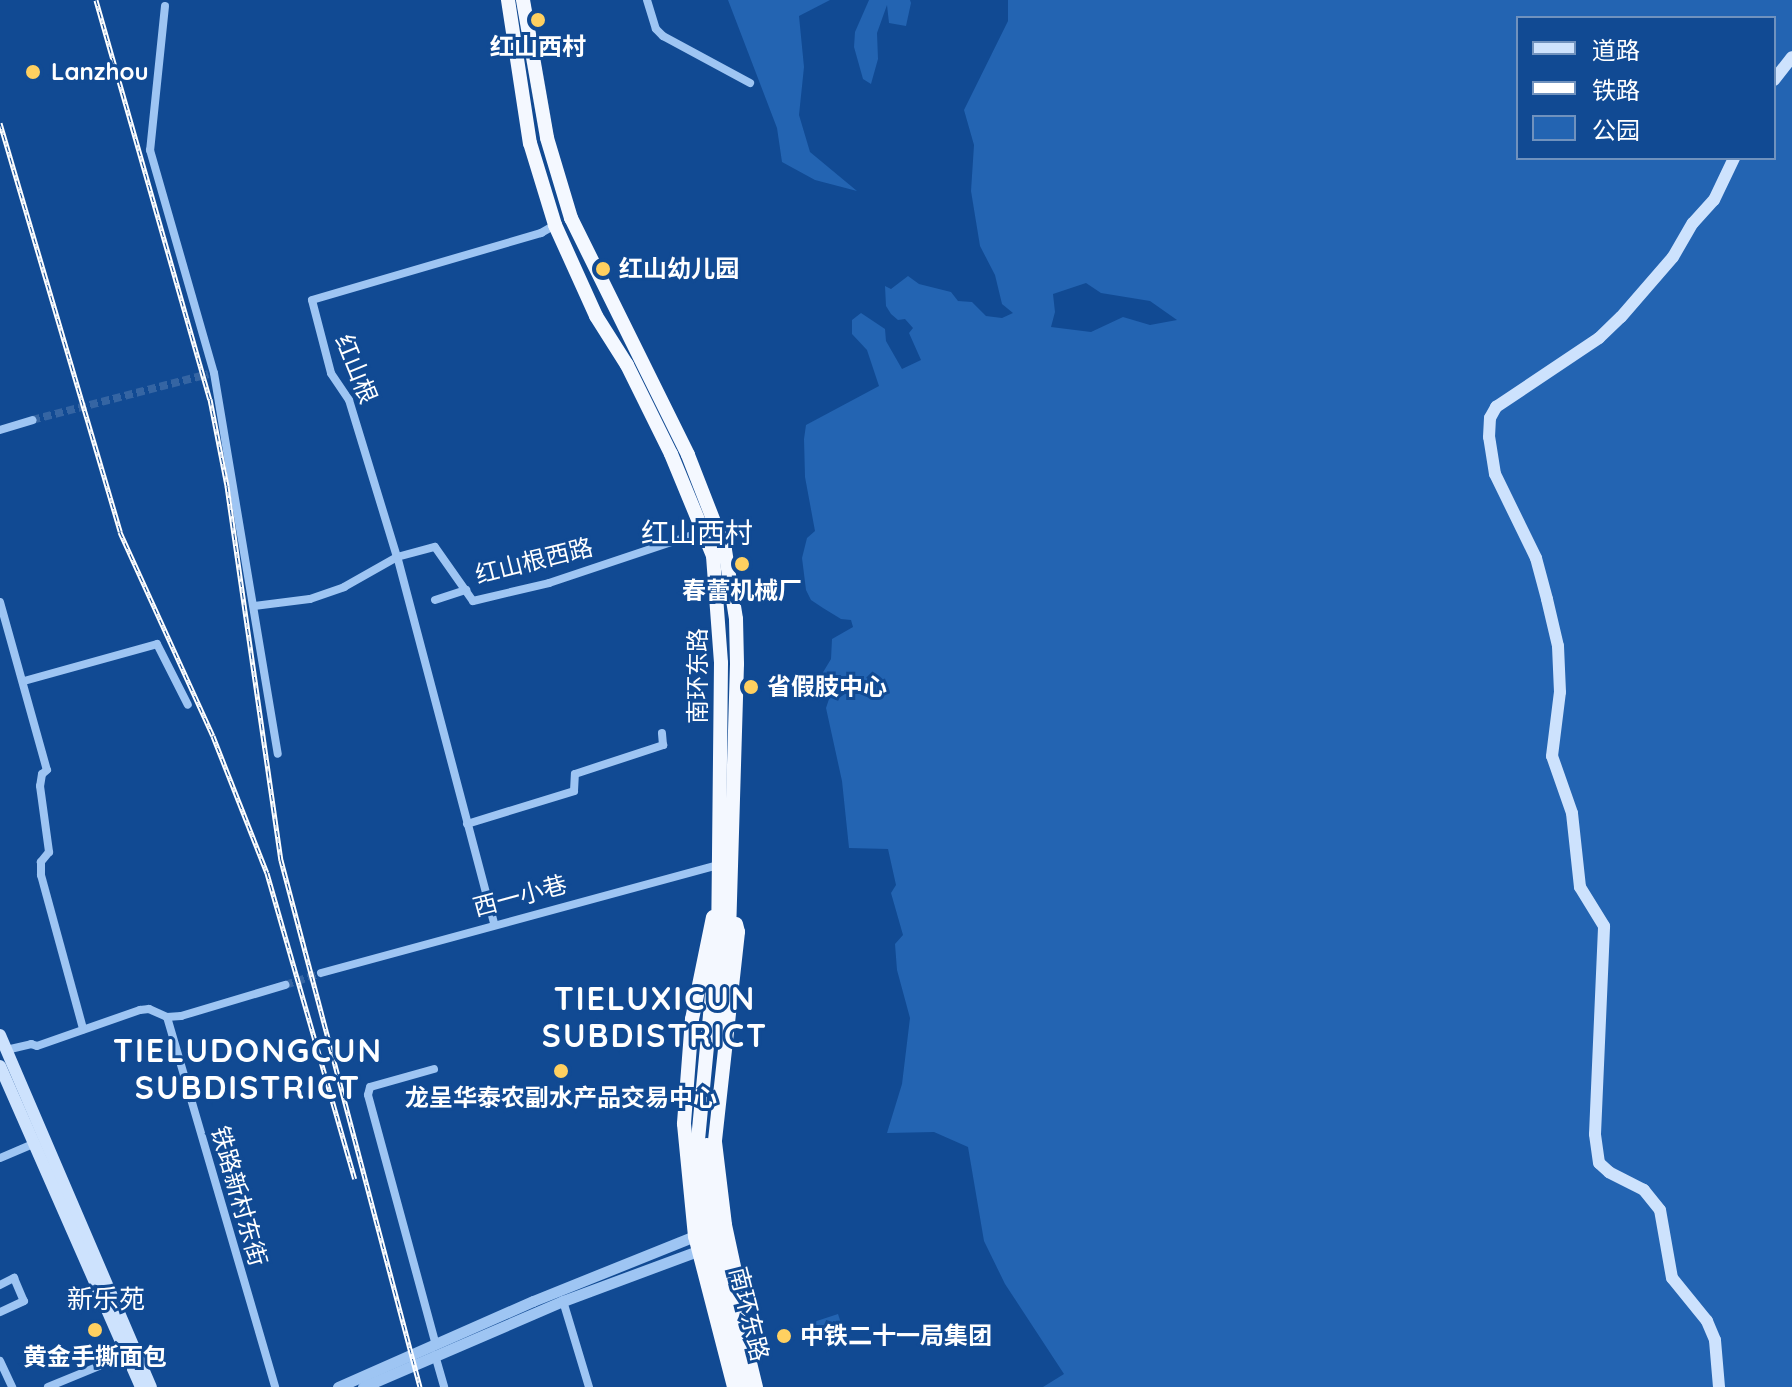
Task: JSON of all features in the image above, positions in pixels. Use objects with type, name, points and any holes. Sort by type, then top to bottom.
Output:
[{"type":"highway","name":"南环东路","points":[[508,0],[530,143],[555,225],[596,316],[627,365],[671,454],[713,556],[720,619],[725,863]]},
{"type":"highway","name":"南环东路","points":[[523,0],[547,138],[571,218],[688,455],[725,550],[737,634],[723,934],[707,1110],[707,1152],[715,1219],[756,1387]]},
{"type":"highway","points":[[555,225],[571,218]]},
{"type":"highway","points":[[723,903],[738,932],[715,1142],[728,1241],[763,1387]]},
{"type":"highway","points":[[723,903],[692,1019],[684,1124],[697,1243],[734,1387]]},
{"type":"highway","name":"南环东路","points":[[723,934],[697,1152],[705,1223],[745,1387]]},
{"type":"main road","points":[[1776,77],[1792,57]]},
{"type":"main road","points":[[1719,1387],[1715,1340],[1707,1321],[1672,1278],[1660,1210],[1644,1190],[1609,1172],[1599,1163],[1595,1134],[1604,926],[1580,887],[1572,813],[1552,756],[1560,692],[1558,646],[1547,599],[1536,558],[1495,474],[1489,437],[1490,418],[1496,407],[1599,338],[1621,317],[1673,257],[1693,223],[1714,200],[1733,160]]},
{"type":"main road","points":[[0,1035],[39,1142],[141,1387]]},
{"type":"main road","points":[[0,1066],[39,1142],[151,1387]]},
{"type":"street","points":[[647,0],[656,29],[663,36],[750,83]]},
{"type":"street","points":[[165,6],[150,150],[211,374],[278,754]]},
{"type":"street","name":"红山根","points":[[397,557],[349,400],[331,373],[312,300],[541,233],[555,225]]},
{"type":"street","points":[[0,430],[32,420]]},
{"type":"street","name":"红山根西路","points":[[397,557],[435,547],[473,601],[549,583],[704,531]]},
{"type":"street","points":[[254,606],[310,599],[344,587],[397,557],[494,923]]},
{"type":"street","points":[[435,600],[466,590]]},
{"type":"street","points":[[0,602],[47,770],[42,774],[40,786],[49,852],[41,862],[41,875],[83,1029]]},
{"type":"street","points":[[24,681],[157,644],[188,705]]},
{"type":"street","points":[[467,824],[574,791],[575,774],[663,745],[662,733]]},
{"type":"street","name":"西一小巷","points":[[321,973],[494,923],[725,863]]},
{"type":"street","points":[[6,1050],[31,1044],[37,1046],[140,1010],[149,1009],[167,1017],[181,1016],[285,985]]},
{"type":"street","name":"铁路新村东街","points":[[167,1017],[275,1387]]},
{"type":"street","points":[[434,1069],[370,1087],[368,1095],[444,1387]]},
{"type":"street","points":[[0,1158],[39,1142]]},
{"type":"street","points":[[338,1387],[563,1301],[697,1243],[725,1225]]},
{"type":"street","points":[[363,1387],[435,1350],[697,1243],[728,1241]]},
{"type":"street","points":[[0,1285],[14,1278],[24,1301],[0,1312]]},
{"type":"street","points":[[563,1301],[589,1387]]},
{"type":"street","points":[[48,1387],[126,1355]]},
{"type":"street","points":[[0,1361],[12,1387]]},
{"type":"green space","points":[[728,0],[830,0],[799,16],[804,67],[799,115],[810,152],[857,191],[815,180],[782,162],[777,128]]},
{"type":"green space","points":[[869,0],[910,0],[911,3],[906,26],[889,23],[887,5],[877,33],[878,59],[871,84],[863,79],[854,47],[855,32]]},
{"type":"green space","points":[[1008,0],[1792,0],[1792,1387],[1043,1387],[1064,1374],[1005,1284],[984,1241],[968,1147],[934,1132],[887,1133],[902,1084],[910,1018],[897,970],[895,944],[903,935],[891,893],[896,885],[888,849],[849,848],[842,781],[826,708],[829,699],[822,689],[822,674],[831,659],[832,639],[853,627],[851,620],[841,619],[811,600],[806,590],[802,558],[807,538],[815,531],[805,477],[806,425],[879,386],[867,350],[852,334],[852,320],[861,313],[885,329],[886,341],[902,369],[921,360],[909,333],[913,328],[905,319],[898,320],[886,306],[885,286],[891,289],[908,276],[919,284],[951,292],[958,301],[972,302],[986,316],[1002,318],[1013,313],[1002,304],[995,275],[980,246],[971,191],[974,145],[964,110],[1008,21]],"holes":[[[1086,283],[1101,293],[1150,301],[1177,320],[1150,325],[1123,317],[1091,332],[1051,327],[1055,312],[1053,294]]]},
{"type":"green space","points":[[838,1314],[844,1333],[814,1343],[808,1324]]},
{"type":"tunnel","points":[[32,420],[208,374]]},
{"type":"tunnel","points":[[285,985],[321,973]]},
{"type":"railway","points":[[96,0],[210,399],[227,486],[281,860],[420,1387]]},
{"type":"railway","points":[[0,123],[120,532],[213,736],[267,873],[355,1179]]},
{"type":"place","name":"红山西村","points":[[538,20]]},
{"type":"place","name":"Lanzhou","points":[[33,72]]},
{"type":"place","name":"红山幼儿园","points":[[603,269]]},
{"type":"place","name":"春蕾机械厂","points":[[742,564]]},
{"type":"place","name":"省假肢中心","points":[[751,687]]},
{"type":"place","name":"龙呈华泰农副水产品交易中心","points":[[561,1071]]},
{"type":"place","name":"黄金手撕面包","points":[[95,1330]]},
{"type":"place","name":"中铁二十一局集团","points":[[784,1336]]},
{"type":"district","name":"红山西村","points":[[697,533]]},
{"type":"district","name":"TIELUXICUN SUBDISTRICT","points":[[655,1018]]},
{"type":"district","name":"TIELUDONGCUN SUBDISTRICT","points":[[248,1070]]},
{"type":"district","name":"新乐苑","points":[[106,1299]]}]
